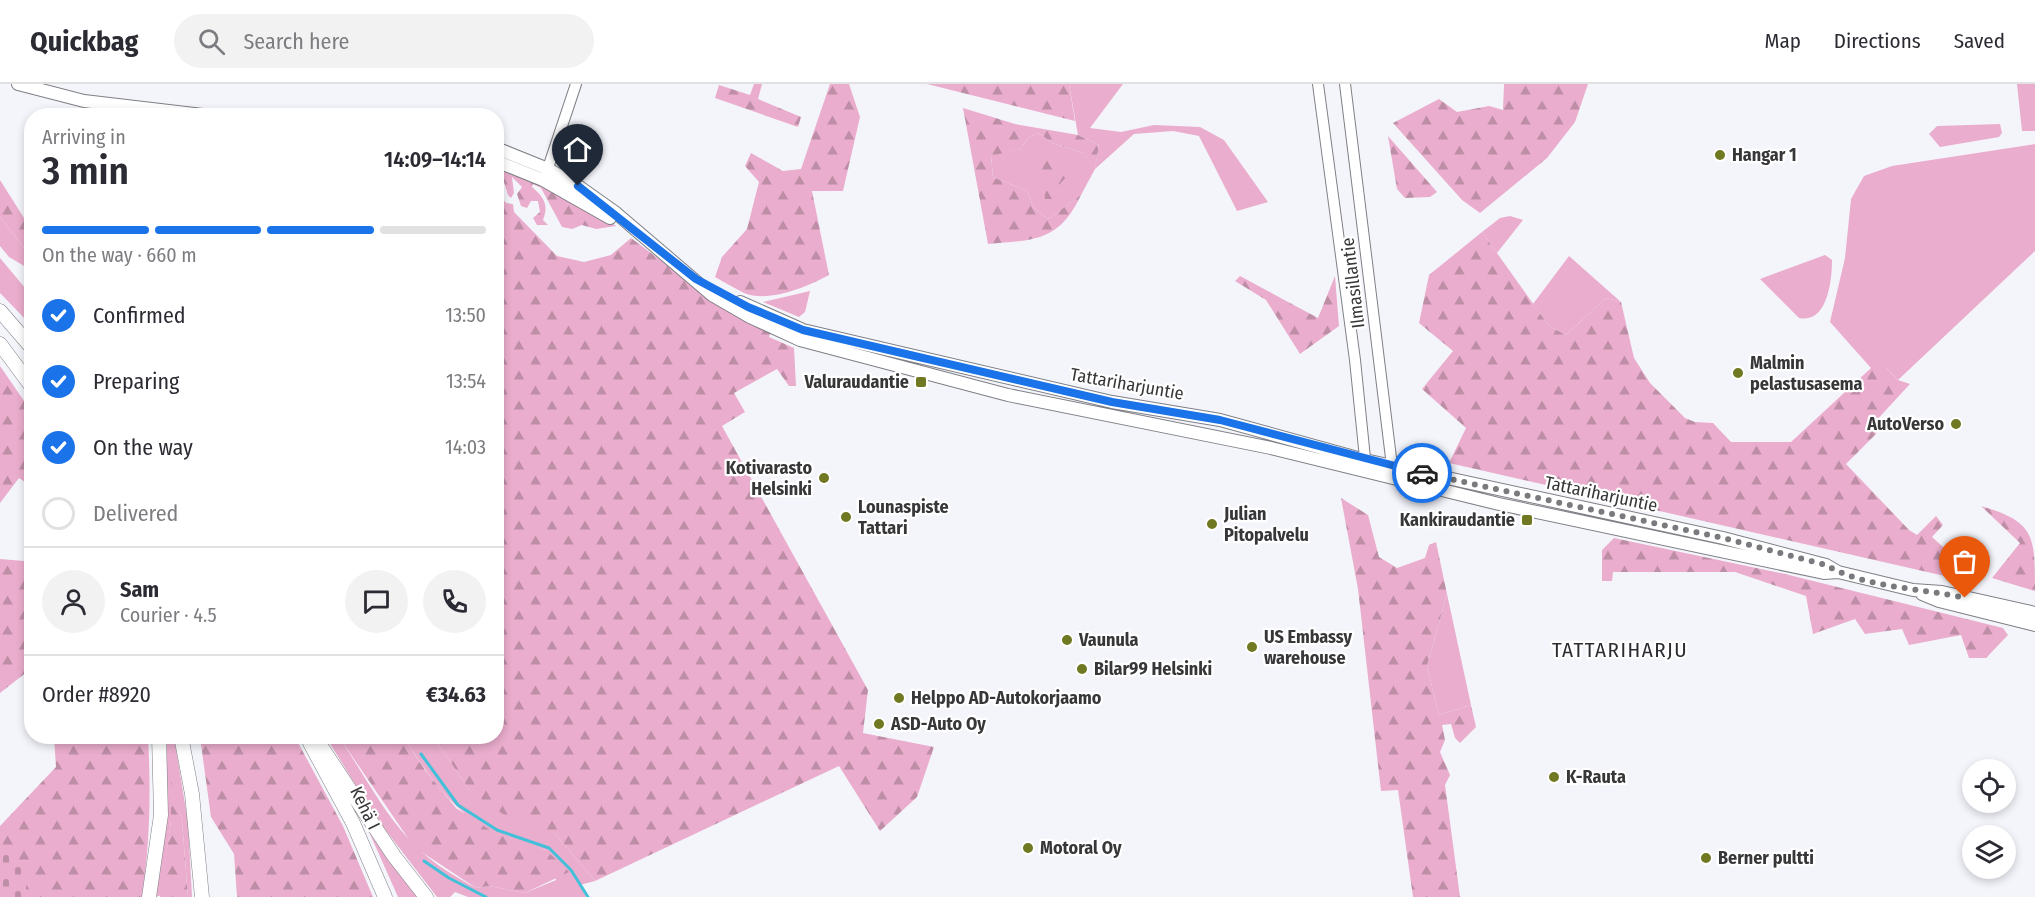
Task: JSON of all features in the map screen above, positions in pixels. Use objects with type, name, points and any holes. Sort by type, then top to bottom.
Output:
[{"type":"highway","points":[[0,311],[24,339]]},
{"type":"highway","points":[[0,344],[24,376]]},
{"type":"highway","points":[[149,897],[160,815],[159,744]]},
{"type":"highway","points":[[182,744],[193,804],[202,897]]},
{"type":"highway","name":"Kehä I","points":[[310,744],[353,823],[385,897]]},
{"type":"highway","points":[[319,744],[388,847],[426,897]]},
{"type":"main road","points":[[18,84],[84,101],[143,108]]},
{"type":"main road","points":[[546,174],[576,84]]},
{"type":"main road","name":"Ilmasillantie","points":[[1318,84],[1355,360],[1366,466]]},
{"type":"main road","name":"Ilmasillantie","points":[[1345,84],[1392,472]]},
{"type":"main road","name":"Tattariharjuntie","points":[[504,152],[590,194],[712,294],[750,317],[822,347],[1008,395],[1392,472],[1499,504],[1824,573],[1838,572],[1913,590],[1939,601],[2035,625]]},
{"type":"main road","name":"Tattariharjuntie","points":[[504,163],[546,174]]},
{"type":"main road","name":"Tattariharjuntie","points":[[696,279],[748,307],[803,330],[1112,402],[1146,409],[1189,413],[1239,424],[1366,466]]},
{"type":"main road","name":"Tattariharjuntie","points":[[1913,590],[1942,592],[2035,613]]},
{"type":"green space","points":[[754,84],[762,84],[758,99],[801,117],[798,127],[715,98],[719,85],[750,95]]},
{"type":"green space","points":[[830,84],[849,84],[860,117],[843,191],[812,191],[829,275],[799,289],[776,295],[754,296],[744,293],[715,277],[722,257],[747,229],[759,182],[745,166],[751,153],[783,171],[801,169]]},
{"type":"green space","points":[[927,84],[1069,84],[1075,121]]},
{"type":"green space","points":[[1069,84],[1123,84],[1090,128],[1121,132],[1154,125],[1200,127],[1224,140],[1268,202],[1237,211],[1199,136],[1173,131],[1134,134],[1095,169],[1081,195],[1048,219],[1034,208],[1027,191],[993,177],[991,155],[1020,149],[1029,137],[1039,133],[1052,143],[1083,153],[1095,168],[1099,145],[1078,135]]},
{"type":"green space","points":[[1504,84],[1588,84],[1575,122],[1547,158],[1480,213],[1462,200],[1393,123],[1439,99],[1457,112],[1489,106],[1503,110]]},
{"type":"green space","points":[[2017,84],[2035,84],[2035,131],[2022,131]]},
{"type":"green space","points":[[963,108],[1015,124],[1078,135],[1099,145],[1095,169],[1083,153],[1052,143],[1039,133],[1029,137],[1020,149],[991,156],[993,177],[1027,191],[1034,208],[1048,219],[1081,195],[1064,222],[1044,236],[988,244]]},
{"type":"green space","points":[[2000,124],[2002,133],[1999,137],[1940,147],[1929,134],[1937,126]]},
{"type":"green space","points":[[1388,136],[1437,192],[1430,197],[1405,198],[1397,189]]},
{"type":"green space","points":[[2035,144],[2035,251],[1898,380],[1886,368],[1871,368],[1830,322],[1845,258],[1851,199],[1864,176],[1892,166]]},
{"type":"green space","points":[[1043,148],[1069,174],[1057,187],[1055,199],[1045,199],[1043,181],[1047,175],[1033,159]]},
{"type":"green space","points":[[504,171],[526,180],[541,182],[581,203],[616,226],[596,229],[582,225],[572,229],[562,227],[541,188],[533,184],[532,187],[540,194],[544,202],[546,210],[543,220],[548,225],[537,225],[533,218],[540,212],[538,201],[531,201],[527,208],[521,206],[517,194],[522,187],[512,177],[514,193],[511,198],[504,182]]},
{"type":"green space","points":[[0,180],[24,218],[24,248],[0,217]]},
{"type":"green space","points":[[504,200],[513,204],[514,212],[557,256],[584,262],[611,255],[631,238],[695,286],[771,330],[769,337],[794,348],[796,386],[789,386],[777,369],[734,393],[745,412],[722,426],[868,690],[863,733],[934,747],[917,797],[880,831],[839,766],[595,881],[556,835],[503,814],[471,792],[438,744],[504,744]]},
{"type":"green space","points":[[1510,216],[1523,220],[1497,253],[1482,232],[1500,218]]},
{"type":"green space","points":[[0,217],[24,248],[24,266],[9,257],[0,246]]},
{"type":"green space","points":[[1482,232],[1549,326],[1566,335],[1606,298],[1621,302],[1634,358],[1650,383],[1685,418],[1695,422],[1713,423],[1731,442],[1791,442],[1871,368],[1886,368],[1898,380],[1910,384],[1874,423],[1876,434],[1846,464],[1909,530],[1917,535],[1936,516],[1943,525],[1932,537],[1976,577],[1971,582],[1449,463],[1466,428],[1422,389],[1453,351],[1419,323],[1429,275]]},
{"type":"green space","points":[[1825,255],[1832,260],[1829,288],[1822,307],[1809,318],[1799,318],[1760,279]]},
{"type":"green space","points":[[1569,256],[1621,302],[1606,298],[1566,335],[1549,326],[1533,304]]},
{"type":"green space","points":[[0,258],[24,287],[24,318],[0,293]]},
{"type":"green space","points":[[1240,276],[1318,318],[1335,276],[1339,326],[1300,354],[1266,300],[1235,281]]},
{"type":"green space","points":[[810,291],[805,312],[799,317],[763,302]]},
{"type":"green space","points":[[0,366],[24,401],[24,481],[19,478],[0,503]]},
{"type":"green space","points":[[1341,498],[1368,515],[1379,557],[1397,568],[1425,558],[1429,545],[1436,542],[1447,594],[1427,666],[1439,715],[1471,705],[1476,727],[1460,743],[1455,738],[1451,724],[1442,725],[1445,740],[1440,752],[1450,775],[1445,785],[1460,897],[1413,897],[1398,790],[1381,791],[1358,589]]},
{"type":"green space","points":[[1981,506],[2012,518],[2028,533],[2034,556],[2035,591],[1992,578],[2020,543]]},
{"type":"green space","points":[[1614,538],[1785,574],[2003,628],[2008,635],[1986,658],[1969,658],[1961,635],[1909,645],[1902,629],[1865,634],[1855,619],[1813,634],[1806,596],[1735,572],[1613,572],[1612,581],[1602,581],[1602,550]]},
{"type":"green space","points":[[0,559],[24,561],[24,674],[0,693]]},
{"type":"green space","points":[[1447,594],[1471,705],[1439,715],[1427,666]]},
{"type":"green space","points":[[54,744],[148,744],[149,817],[142,897],[25,897],[0,850],[0,826],[56,767]]},
{"type":"green space","points":[[167,744],[175,744],[188,822],[192,897],[188,897],[182,820],[171,784],[171,821],[161,895],[156,897],[167,802]]},
{"type":"green space","points":[[201,744],[299,744],[343,826],[373,897],[237,897],[234,854],[211,817]]},
{"type":"green space","points":[[330,744],[343,744],[379,801],[421,852],[476,888],[489,886],[525,893],[556,880],[546,850],[498,835],[468,816],[433,780],[408,744],[438,744],[471,792],[556,835],[595,881],[580,885],[586,897],[468,897],[455,892],[450,897],[437,897],[374,815]]},
{"type":"green space","points":[[344,744],[408,744],[425,770],[456,808],[498,835],[546,850],[569,872],[525,893],[489,886],[476,888],[414,847]]},
{"type":"green space","points":[[171,781],[182,820],[188,897],[160,897],[171,821]]},
{"type":"green space","points":[[362,816],[422,897],[398,897]]},
{"type":"green space","points":[[0,850],[28,869],[25,897],[0,897]]},
{"type":"waterway","points":[[421,754],[458,805],[497,830],[549,848],[571,870],[588,897]]},
{"type":"waterway","points":[[424,861],[449,878],[486,897]]},
{"type":"way so far","points":[[1422,473],[1723,538],[1826,565],[1838,572],[1913,590],[1942,592],[1965,598]]},
{"type":"place","name":"Hangar 1","points":[[1720,155]]},
{"type":"place","name":"Malmin pelastusasema","points":[[1738,373]]},
{"type":"place","name":"Valuraudantie","points":[[921,382]]},
{"type":"place","name":"AutoVerso","points":[[1956,424]]},
{"type":"place","name":"Kotivarasto Helsinki","points":[[824,478]]},
{"type":"place","name":"Lounaspiste Tattari","points":[[846,517]]},
{"type":"place","name":"Kankiraudantie","points":[[1527,520]]},
{"type":"place","name":"Julian Pitopalvelu","points":[[1212,524]]},
{"type":"place","name":"Vaunula","points":[[1067,640]]},
{"type":"place","name":"US Embassy warehouse","points":[[1252,647]]},
{"type":"place","name":"Bilar99 Helsinki","points":[[1082,669]]},
{"type":"place","name":"Helppo AD-Autokorjaamo","points":[[899,698]]},
{"type":"place","name":"ASD-Auto Oy","points":[[879,724]]},
{"type":"place","name":"K-Rauta","points":[[1554,777]]},
{"type":"place","name":"Motoral Oy","points":[[1028,848]]},
{"type":"place","name":"Berner pultti","points":[[1706,858]]},
{"type":"district","name":"TATTARIHARJU","points":[[1620,650]]},
{"type":"route","points":[[578,186],[616,213],[637,234],[696,279],[748,307],[803,330],[992,376],[1112,402],[1146,409],[1189,413],[1220,420],[1274,433],[1365,460],[1422,473]]}]
